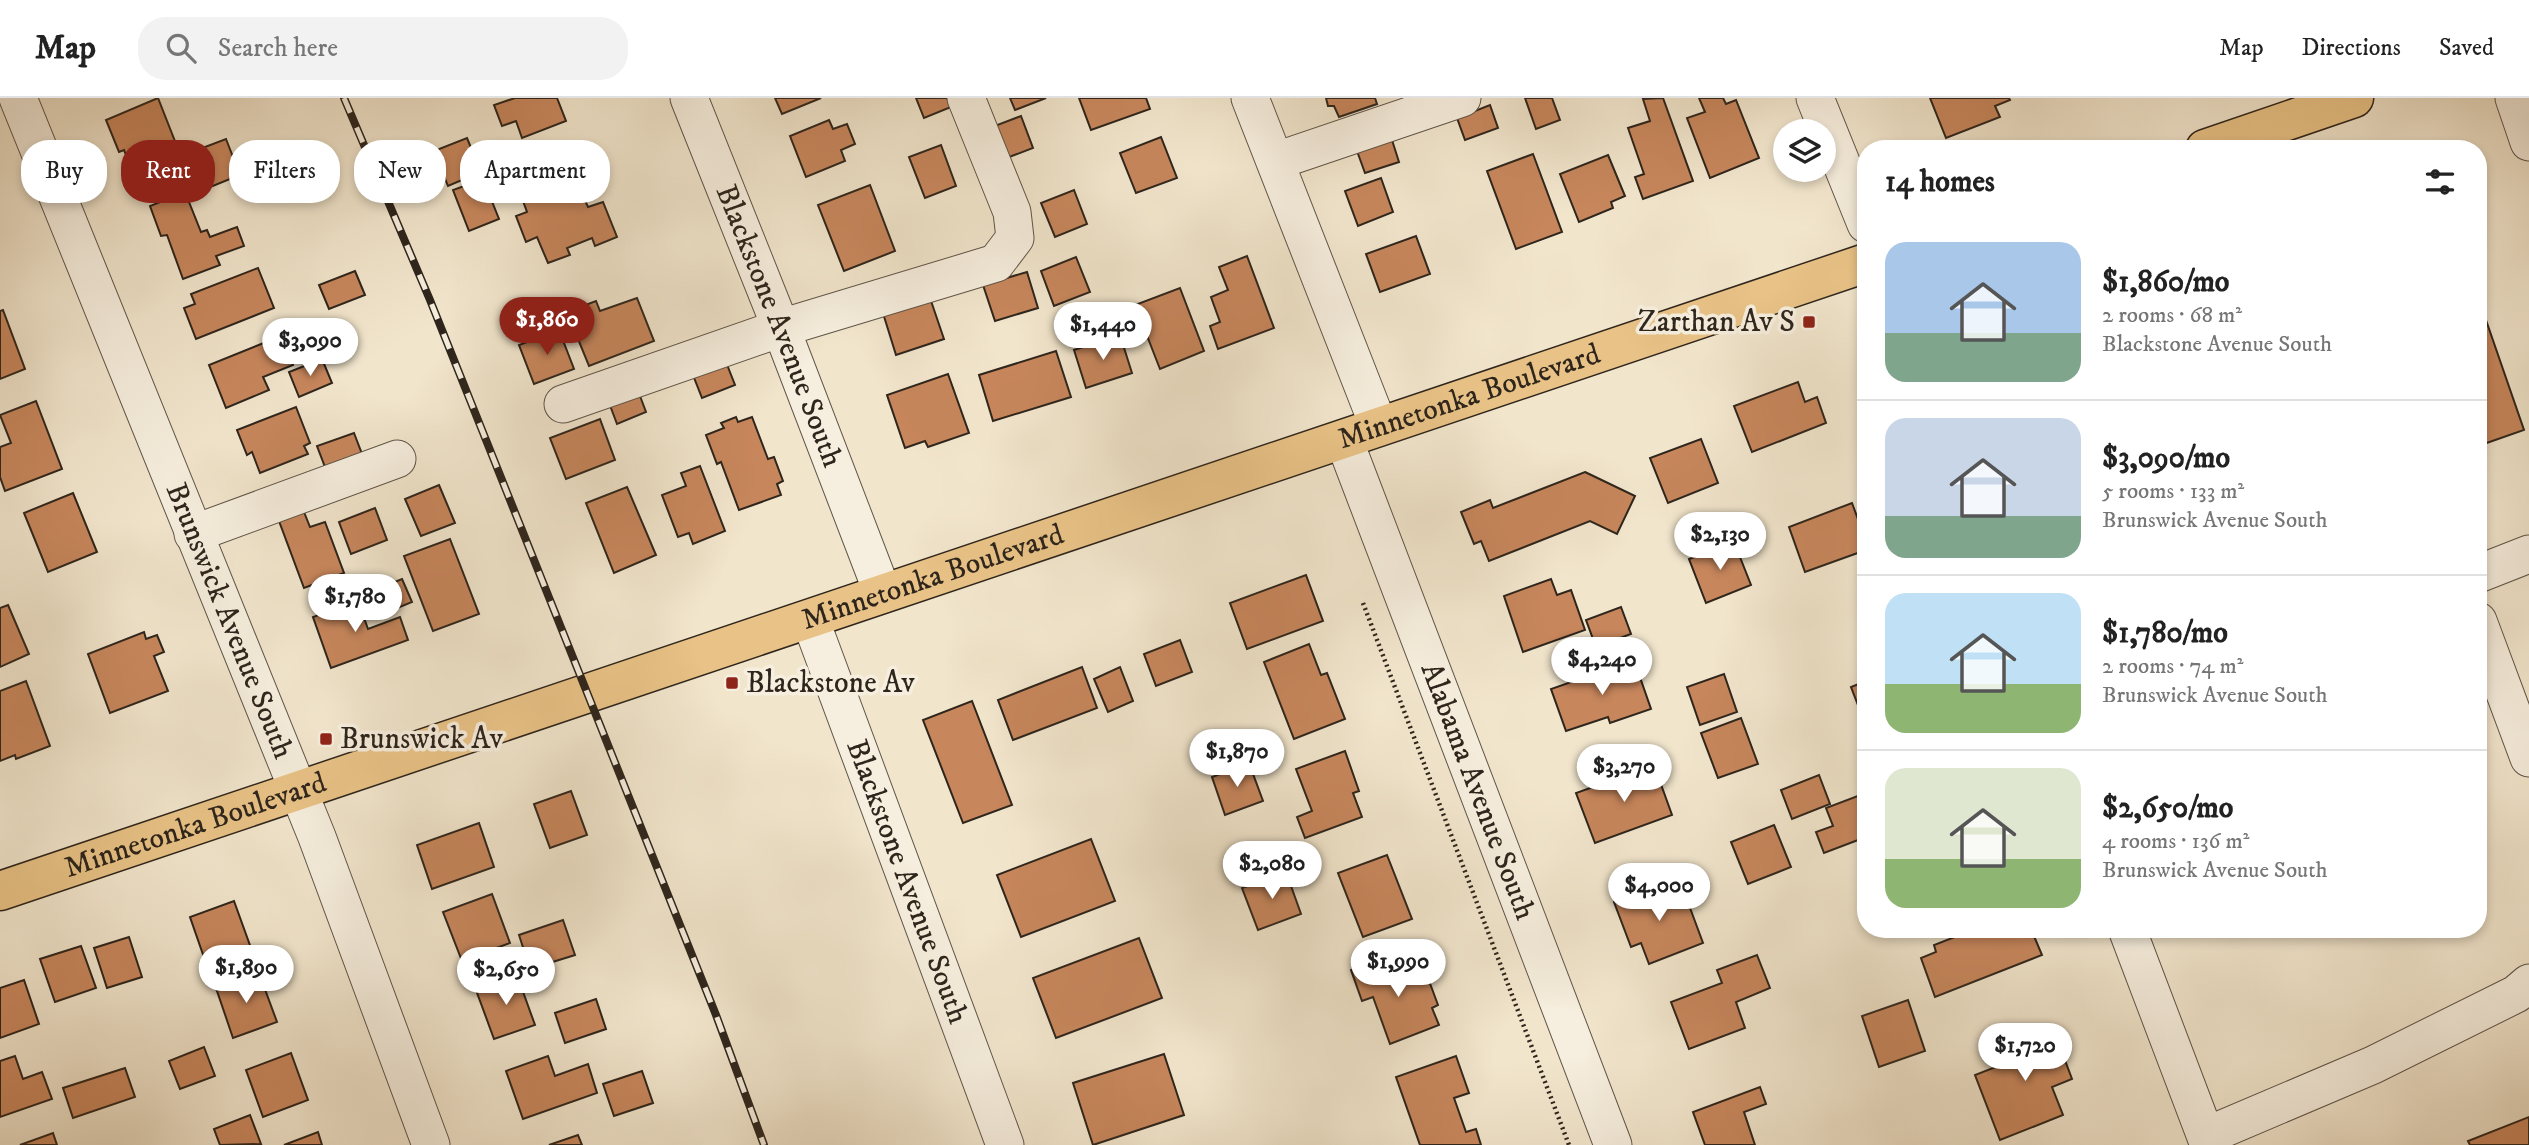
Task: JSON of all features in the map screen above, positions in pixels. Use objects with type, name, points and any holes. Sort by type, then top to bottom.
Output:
[{"type":"main road","points":[[2231,140],[2354,98]]},
{"type":"main road","name":"Minnetonka Boulevard","points":[[0,891],[1857,266]]},
{"type":"street","name":"Brunswick Avenue South","points":[[18,98],[297,790],[431,1145]]},
{"type":"street","name":"Blackstone Avenue South","points":[[689,98],[883,594]]},
{"type":"street","points":[[563,404],[781,328],[996,263],[1015,238],[1012,212],[966,98]]},
{"type":"street","points":[[1250,98],[1379,427]]},
{"type":"street","points":[[1276,161],[1462,98]]},
{"type":"street","points":[[1815,98],[1857,202]]},
{"type":"street","points":[[2514,98],[2529,142]]},
{"type":"street","name":"Alabama Avenue South","points":[[1344,440],[1613,1145]]},
{"type":"street","points":[[193,534],[397,459]]},
{"type":"street","points":[[2487,570],[2529,554]]},
{"type":"street","name":"Blackstone Avenue South","points":[[810,619],[1005,1145]]},
{"type":"street","points":[[2487,645],[2529,758]]},
{"type":"street","points":[[2130,938],[2208,1141],[2373,1065],[2516,994],[2529,983]]},
{"type":"path","points":[[1358,591],[1569,1145]]},
{"type":"building","points":[[158,98],[174,140],[121,140],[119,152],[106,120]]},
{"type":"building","points":[[515,98],[557,98],[566,121],[522,138],[516,121],[502,126],[494,105]]},
{"type":"building","points":[[775,98],[821,98],[782,114]]},
{"type":"building","points":[[916,98],[947,98],[951,107],[924,118]]},
{"type":"building","points":[[1010,98],[1046,98],[1015,110]]},
{"type":"building","points":[[1079,98],[1146,98],[1150,109],[1091,130]]},
{"type":"building","points":[[1326,98],[1375,98],[1377,104],[1339,117],[1334,106],[1328,106]]},
{"type":"building","points":[[1525,98],[1552,98],[1560,120],[1536,129]]},
{"type":"building","points":[[1663,98],[1693,181],[1643,199],[1635,177],[1644,174],[1628,128],[1650,121],[1643,99]]},
{"type":"building","points":[[1699,98],[1723,98],[1726,104],[1736,100],[1759,158],[1710,178],[1687,118],[1705,112]]},
{"type":"building","points":[[1930,98],[2010,100],[1995,106],[2000,117],[1946,138]]},
{"type":"building","points":[[1490,105],[1498,128],[1465,140],[1457,118]]},
{"type":"building","points":[[1021,116],[1033,148],[1004,159],[992,127]]},
{"type":"building","points":[[829,120],[833,129],[847,124],[855,144],[841,150],[845,161],[806,177],[790,136]]},
{"type":"building","points":[[1161,137],[1177,178],[1136,193],[1120,153]]},
{"type":"building","points":[[226,139],[229,147],[229,179],[215,185],[215,143]]},
{"type":"building","points":[[1392,140],[1399,162],[1365,173],[1357,151]]},
{"type":"building","points":[[460,141],[460,181],[448,186],[446,181],[446,146]]},
{"type":"building","points":[[941,145],[956,186],[925,198],[909,157]]},
{"type":"building","points":[[1533,154],[1562,232],[1516,249],[1487,171]]},
{"type":"building","points":[[1608,155],[1625,196],[1611,202],[1613,208],[1579,222],[1560,174]]},
{"type":"building","points":[[1381,178],[1393,212],[1358,226],[1345,191]]},
{"type":"building","points":[[870,185],[895,251],[844,271],[818,205]]},
{"type":"building","points":[[460,187],[460,203],[493,203],[499,219],[469,231],[453,190]]},
{"type":"building","points":[[1074,190],[1087,224],[1055,237],[1041,203]]},
{"type":"building","points":[[158,203],[189,203],[201,232],[207,230],[210,237],[237,227],[244,246],[216,256],[220,265],[183,279],[167,235],[161,236],[150,206]]},
{"type":"building","points":[[524,203],[586,203],[588,207],[603,203],[617,237],[595,246],[592,238],[567,248],[570,255],[548,263],[537,237],[526,242],[516,216],[527,212]]},
{"type":"building","points":[[1416,236],[1430,274],[1380,292],[1366,254]]},
{"type":"building","points":[[1247,256],[1274,328],[1218,349],[1210,326],[1220,322],[1211,297],[1228,290],[1219,267]]},
{"type":"building","points":[[1076,257],[1090,292],[1054,306],[1041,271]]},
{"type":"building","points":[[258,268],[274,308],[196,339],[184,308],[195,304],[191,294]]},
{"type":"building","points":[[355,271],[365,295],[329,309],[319,285]]},
{"type":"building","points":[[1027,272],[1038,308],[995,321],[983,285]]},
{"type":"building","points":[[1180,288],[1204,351],[1160,369],[1135,305]]},
{"type":"building","points":[[929,295],[944,339],[896,355],[882,310]]},
{"type":"building","points":[[637,298],[654,341],[589,366],[567,312],[596,301],[600,311]]},
{"type":"building","points":[[3,310],[25,369],[0,379],[0,311]]},
{"type":"building","points":[[2487,323],[2524,430],[2487,443]]},
{"type":"building","points":[[559,330],[574,369],[534,384],[519,345]]},
{"type":"building","points":[[1120,335],[1132,373],[1086,388],[1074,350]]},
{"type":"building","points":[[281,336],[293,365],[263,377],[269,390],[226,408],[209,365]]},
{"type":"building","points":[[1056,351],[1071,397],[993,421],[979,375]]},
{"type":"building","points":[[322,359],[332,383],[299,397],[289,372]]},
{"type":"building","points":[[726,362],[735,385],[702,398],[693,375]]},
{"type":"building","points":[[948,374],[969,433],[928,447],[925,441],[905,448],[887,395]]},
{"type":"building","points":[[1798,382],[1805,402],[1817,397],[1826,423],[1752,452],[1734,406]]},
{"type":"building","points":[[637,388],[646,412],[617,424],[608,400]]},
{"type":"building","points":[[36,401],[62,469],[5,491],[0,477],[0,447],[11,443],[0,415]]},
{"type":"building","points":[[296,407],[310,443],[304,446],[308,454],[260,473],[252,452],[247,455],[237,430]]},
{"type":"building","points":[[736,417],[738,422],[752,417],[768,459],[774,457],[783,481],[777,484],[781,495],[739,510],[721,462],[717,464],[706,435],[724,428],[721,423]]},
{"type":"building","points":[[600,419],[615,460],[566,479],[550,438]]},
{"type":"building","points":[[354,433],[362,454],[325,467],[317,446]]},
{"type":"building","points":[[1701,439],[1718,483],[1668,503],[1650,458]]},
{"type":"building","points":[[700,466],[725,531],[693,544],[689,533],[678,537],[662,495],[686,486],[681,473]]},
{"type":"building","points":[[1585,472],[1635,496],[1617,534],[1590,521],[1489,561],[1481,541],[1474,544],[1461,512],[1490,500],[1493,508]]},
{"type":"building","points":[[439,485],[455,523],[421,536],[405,499]]},
{"type":"building","points":[[627,487],[656,555],[614,573],[586,503]]},
{"type":"building","points":[[73,493],[97,552],[48,572],[24,513]]},
{"type":"building","points":[[1852,503],[1857,517],[1857,553],[1805,572],[1789,527]]},
{"type":"building","points":[[375,508],[387,540],[351,554],[339,522]]},
{"type":"building","points":[[304,512],[310,527],[325,522],[344,573],[304,588],[279,521]]},
{"type":"building","points":[[450,539],[479,614],[433,631],[404,556]]},
{"type":"building","points":[[1734,542],[1751,585],[1706,603],[1689,559]]},
{"type":"building","points":[[1306,575],[1323,621],[1247,649],[1230,603]]},
{"type":"building","points":[[402,579],[412,602],[395,609],[385,586]]},
{"type":"building","points":[[1551,579],[1557,595],[1571,590],[1585,630],[1523,652],[1504,596]]},
{"type":"building","points":[[358,601],[368,629],[400,617],[408,640],[331,668],[313,617]]},
{"type":"building","points":[[8,605],[29,654],[0,667],[0,608]]},
{"type":"building","points":[[1621,607],[1631,634],[1596,647],[1586,620]]},
{"type":"building","points":[[144,632],[146,639],[157,635],[164,652],[154,656],[168,691],[110,713],[88,654]]},
{"type":"building","points":[[1180,640],[1192,672],[1156,686],[1144,654]]},
{"type":"building","points":[[1309,644],[1321,675],[1327,673],[1345,719],[1294,739],[1264,662]]},
{"type":"building","points":[[1634,660],[1651,709],[1610,723],[1608,717],[1566,731],[1551,689]]},
{"type":"building","points":[[1082,667],[1097,708],[1013,740],[998,700]]},
{"type":"building","points":[[1120,667],[1133,701],[1108,712],[1094,679]]},
{"type":"building","points":[[1724,674],[1737,712],[1700,725],[1687,687]]},
{"type":"building","points":[[26,681],[50,746],[16,759],[15,755],[0,761],[0,691]]},
{"type":"building","points":[[1857,685],[1857,703],[1851,687]]},
{"type":"building","points":[[972,701],[1012,805],[963,823],[923,720]]},
{"type":"building","points":[[1741,718],[1758,764],[1718,778],[1701,733]]},
{"type":"building","points":[[1345,751],[1359,791],[1353,793],[1362,817],[1305,838],[1297,817],[1312,811],[1296,769]]},
{"type":"building","points":[[1249,763],[1263,801],[1225,815],[1212,777]]},
{"type":"building","points":[[1654,765],[1672,815],[1595,843],[1576,793]]},
{"type":"building","points":[[1819,775],[1830,804],[1792,819],[1781,790]]},
{"type":"building","points":[[571,791],[587,835],[550,848],[534,804]]},
{"type":"building","points":[[1857,796],[1857,840],[1824,853],[1816,832],[1833,826],[1826,808]]},
{"type":"building","points":[[479,823],[494,867],[432,889],[417,845]]},
{"type":"building","points":[[1774,825],[1791,867],[1748,884],[1731,842]]},
{"type":"building","points":[[1091,839],[1115,901],[1021,937],[997,875]]},
{"type":"building","points":[[1387,855],[1412,919],[1363,937],[1338,873]]},
{"type":"building","points":[[1286,872],[1301,914],[1258,930],[1242,888]]},
{"type":"building","points":[[1654,886],[1659,898],[1683,889],[1703,943],[1649,964],[1641,943],[1631,947],[1614,902]]},
{"type":"building","points":[[492,894],[510,943],[462,961],[443,912]]},
{"type":"building","points":[[234,901],[252,951],[207,966],[190,917]]},
{"type":"building","points":[[563,920],[575,955],[530,969],[519,935]]},
{"type":"building","points":[[129,937],[142,977],[107,988],[94,948]]},
{"type":"building","points":[[1139,938],[1162,998],[1056,1038],[1033,978]]},
{"type":"building","points":[[1952,938],[2035,938],[2042,955],[1935,997],[1921,958],[1936,952],[1934,945]]},
{"type":"building","points":[[81,946],[96,988],[55,1002],[40,959]]},
{"type":"building","points":[[1757,955],[1770,988],[1736,1002],[1745,1028],[1689,1049],[1671,1002],[1722,983],[1717,970]]},
{"type":"building","points":[[1385,957],[1394,981],[1425,970],[1438,1005],[1432,1008],[1439,1025],[1390,1044],[1373,997],[1362,1001],[1351,970]]},
{"type":"building","points":[[259,973],[277,1022],[233,1038],[216,988]]},
{"type":"building","points":[[517,975],[535,1025],[494,1039],[476,990]]},
{"type":"building","points":[[24,980],[39,1024],[0,1038],[0,988]]},
{"type":"building","points":[[596,999],[606,1029],[565,1043],[555,1013]]},
{"type":"building","points":[[1908,1000],[1925,1051],[1879,1067],[1862,1016]]},
{"type":"building","points":[[2052,1026],[2072,1079],[2052,1087],[2063,1115],[2000,1140],[1975,1075],[2006,1063],[1999,1046]]},
{"type":"building","points":[[204,1047],[215,1076],[180,1089],[169,1061]]},
{"type":"building","points":[[291,1053],[308,1100],[263,1117],[246,1070]]},
{"type":"building","points":[[1164,1054],[1184,1115],[1093,1145],[1073,1083]]},
{"type":"building","points":[[15,1056],[23,1079],[42,1072],[52,1099],[0,1117],[0,1061]]},
{"type":"building","points":[[548,1056],[555,1076],[588,1064],[597,1093],[523,1119],[506,1071]]},
{"type":"building","points":[[1456,1056],[1469,1093],[1454,1098],[1466,1132],[1476,1129],[1481,1145],[1420,1145],[1396,1077]]},
{"type":"building","points":[[125,1068],[135,1097],[73,1118],[63,1088]]},
{"type":"building","points":[[642,1071],[653,1103],[614,1116],[603,1084]]},
{"type":"building","points":[[1760,1087],[1766,1104],[1744,1112],[1755,1145],[1705,1145],[1693,1112]]},
{"type":"building","points":[[250,1115],[261,1144],[220,1145],[214,1129]]},
{"type":"building","points":[[2529,1117],[2529,1145],[2470,1145],[2468,1141]]},
{"type":"building","points":[[318,1132],[322,1145],[284,1145]]},
{"type":"building","points":[[53,1133],[57,1145],[20,1145]]},
{"type":"building","points":[[578,1135],[582,1145],[549,1145]]},
{"type":"railway","points":[[344,98],[430,300],[716,1015],[764,1145]]},
{"type":"place","name":"Zarthan Av S","points":[[1809,322]]},
{"type":"place","name":"Blackstone Av","points":[[732,683]]},
{"type":"place","name":"Brunswick Av","points":[[326,739]]}]
